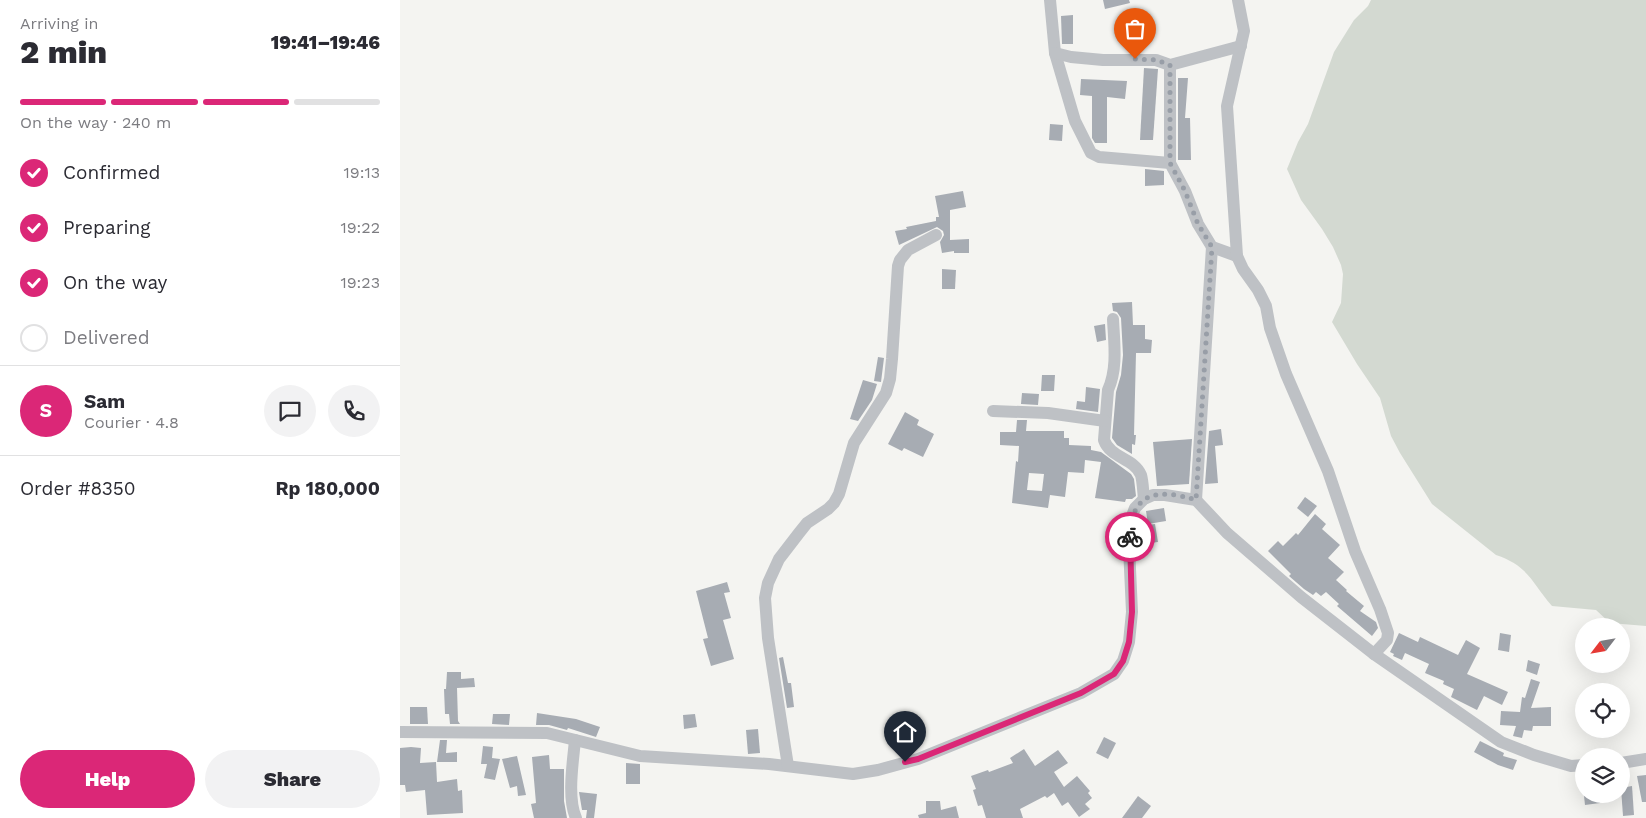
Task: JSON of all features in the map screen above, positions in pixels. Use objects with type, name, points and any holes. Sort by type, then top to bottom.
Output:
[{"type":"street","points":[[1050,0],[1055,53],[1075,120],[1091,152],[1099,157],[1170,163]]},
{"type":"street","points":[[1238,0],[1244,31],[1226,106],[1236,256],[1266,306],[1270,328],[1286,374],[1328,471],[1355,551],[1380,609],[1388,634],[1387,640],[1374,654]]},
{"type":"street","points":[[1055,53],[1072,57],[1103,60],[1156,60],[1170,65],[1241,46]]},
{"type":"street","points":[[1170,65],[1170,163],[1185,191],[1198,224],[1212,247],[1196,500]]},
{"type":"street","points":[[788,766],[768,638],[765,598],[768,582],[779,559],[799,532],[807,523],[828,509],[839,494],[854,443],[889,386],[900,260],[908,250],[936,235]]},
{"type":"street","points":[[1212,247],[1236,256]]},
{"type":"street","points":[[1113,319],[1115,359],[1108,390],[1103,435],[1105,444],[1113,453],[1136,468],[1141,476],[1144,499]]},
{"type":"street","points":[[993,410],[1048,413],[1105,421]]},
{"type":"street","points":[[400,732],[547,733],[640,756],[788,766],[853,774],[878,770],[918,759],[1081,693],[1114,674],[1123,661],[1129,642],[1132,612],[1129,547],[1130,521],[1135,508],[1144,499],[1153,495],[1166,495],[1196,500],[1227,533],[1301,597],[1374,654],[1501,742],[1534,755],[1575,766]]},
{"type":"street","points":[[575,740],[572,772],[573,808],[576,818]]},
{"type":"street","points":[[1630,760],[1645,756]]},
{"type":"shaded area","points":[[1371,0],[1646,0],[1646,626],[1630,625],[1630,618],[1605,618],[1596,610],[1552,606],[1529,576],[1516,564],[1496,555],[1432,504],[1391,436],[1380,398],[1332,322],[1341,303],[1343,274],[1341,265],[1322,229],[1301,200],[1287,169],[1308,124],[1334,52],[1354,20],[1368,6]]},
{"type":"building","points":[[1103,0],[1129,0],[1130,3],[1105,9]]},
{"type":"building","points":[[1073,15],[1073,44],[1062,44],[1061,16]]},
{"type":"building","points":[[1144,68],[1158,69],[1153,140],[1140,140]]},
{"type":"building","points":[[1178,78],[1188,78],[1185,118],[1190,118],[1191,160],[1178,160]]},
{"type":"building","points":[[1081,79],[1127,81],[1125,99],[1107,97],[1107,143],[1095,143],[1092,138],[1092,96],[1080,95]]},
{"type":"building","points":[[1050,124],[1063,125],[1062,141],[1049,140]]},
{"type":"building","points":[[1145,169],[1164,171],[1164,185],[1145,186]]},
{"type":"building","points":[[963,191],[966,207],[950,210],[950,240],[969,239],[969,253],[954,253],[954,251],[942,253],[940,242],[944,235],[943,231],[937,227],[899,245],[895,231],[936,221],[936,217],[939,217],[935,196]]},
{"type":"building","points":[[942,269],[956,270],[955,289],[942,289]]},
{"type":"building","points":[[1132,302],[1133,325],[1145,325],[1145,339],[1152,340],[1151,353],[1136,353],[1134,435],[1136,435],[1135,445],[1132,444],[1132,454],[1117,445],[1112,438],[1116,392],[1121,375],[1123,355],[1121,318],[1117,312],[1113,311],[1112,303]]},
{"type":"building","points":[[1105,324],[1106,340],[1097,342],[1094,326]]},
{"type":"building","points":[[878,357],[884,358],[881,382],[874,381]]},
{"type":"building","points":[[1042,375],[1055,375],[1054,391],[1041,391]]},
{"type":"building","points":[[863,380],[877,384],[872,400],[858,421],[850,419]]},
{"type":"building","points":[[1086,387],[1100,389],[1098,412],[1076,409],[1077,401],[1085,402]]},
{"type":"building","points":[[1022,393],[1039,394],[1038,405],[1021,404]]},
{"type":"building","points":[[905,412],[919,420],[917,425],[934,434],[923,457],[904,448],[902,451],[888,444]]},
{"type":"building","points":[[1017,420],[1027,420],[1026,431],[1064,431],[1064,438],[1069,438],[1069,445],[1091,446],[1091,450],[1101,452],[1131,474],[1134,479],[1136,496],[1132,499],[1126,499],[1125,502],[1095,498],[1101,462],[1085,460],[1084,473],[1068,472],[1065,497],[1050,495],[1048,508],[1012,503],[1019,446],[1000,445],[1000,432],[1016,432]],"holes":[[[1029,473],[1044,474],[1042,491],[1027,490]]]},
{"type":"building","points":[[1221,429],[1223,445],[1215,446],[1218,483],[1205,484],[1209,431]]},
{"type":"building","points":[[1192,439],[1189,484],[1157,486],[1153,442]]},
{"type":"building","points":[[1305,497],[1317,506],[1308,517],[1297,508]]},
{"type":"building","points":[[1164,508],[1166,521],[1148,524],[1146,511]]},
{"type":"building","points":[[1315,514],[1326,524],[1322,529],[1340,545],[1328,558],[1344,572],[1336,580],[1364,606],[1360,611],[1376,622],[1378,628],[1372,636],[1337,606],[1339,604],[1326,592],[1321,596],[1316,592],[1313,595],[1304,589],[1289,576],[1291,574],[1268,551],[1278,541],[1283,546],[1296,533],[1298,535]]},
{"type":"building","points":[[1155,524],[1158,542],[1141,544],[1138,526]]},
{"type":"building","points":[[727,582],[730,592],[724,593],[731,618],[723,620],[734,659],[711,666],[703,639],[708,638],[696,591]]},
{"type":"building","points":[[1399,633],[1418,642],[1420,637],[1458,655],[1466,640],[1480,648],[1467,674],[1508,692],[1502,705],[1484,696],[1477,710],[1451,697],[1454,689],[1443,684],[1444,681],[1425,673],[1429,664],[1405,653],[1402,660],[1393,656],[1394,654],[1390,652]]},
{"type":"building","points":[[1500,633],[1511,635],[1509,652],[1498,650]]},
{"type":"building","points":[[783,657],[788,683],[791,683],[794,707],[787,708],[779,658]]},
{"type":"building","points":[[1528,660],[1540,664],[1537,675],[1526,671]]},
{"type":"building","points":[[447,672],[461,672],[461,679],[474,678],[475,687],[457,688],[458,721],[460,724],[450,724],[449,714],[445,714],[444,689],[446,689]]},
{"type":"building","points":[[1531,679],[1540,682],[1531,708],[1551,707],[1551,726],[1533,726],[1532,731],[1524,730],[1522,738],[1513,736],[1516,726],[1500,725],[1501,711],[1520,712],[1522,697],[1525,698]]},
{"type":"building","points":[[410,707],[427,707],[428,724],[410,724]]},
{"type":"building","points":[[537,713],[576,719],[600,727],[596,737],[568,728],[567,730],[549,725],[536,725]]},
{"type":"building","points":[[493,714],[510,714],[509,725],[492,724]]},
{"type":"building","points":[[695,714],[697,727],[684,729],[683,715]]},
{"type":"building","points":[[758,729],[760,753],[748,754],[746,730]]},
{"type":"building","points":[[1104,737],[1116,743],[1108,759],[1096,753]]},
{"type":"building","points":[[440,740],[447,740],[446,753],[457,752],[457,762],[437,762]]},
{"type":"building","points":[[1480,741],[1504,753],[1503,756],[1517,760],[1513,770],[1498,765],[1474,752]]},
{"type":"building","points":[[483,746],[493,747],[492,758],[500,759],[495,780],[484,778],[487,764],[481,764]]},
{"type":"building","points":[[400,748],[421,748],[420,763],[436,762],[437,782],[457,779],[458,791],[462,790],[463,813],[427,815],[425,790],[406,792],[405,785],[400,785]]},
{"type":"building","points":[[1024,749],[1035,766],[1058,750],[1068,763],[1054,772],[1064,787],[1077,776],[1090,791],[1088,793],[1092,798],[1085,804],[1090,809],[1079,817],[1068,802],[1062,806],[1054,793],[1047,798],[1045,796],[1020,809],[1023,818],[986,818],[982,805],[978,806],[973,790],[976,789],[971,776],[988,770],[989,772],[1013,763],[1010,758]]},
{"type":"building","points":[[549,755],[550,769],[564,769],[564,801],[567,818],[534,818],[531,804],[536,803],[532,757]]},
{"type":"building","points":[[517,756],[526,795],[518,796],[517,786],[510,788],[502,759]]},
{"type":"building","points":[[626,763],[640,764],[640,784],[626,784]]},
{"type":"building","points":[[1646,775],[1646,802],[1642,802],[1637,776]]},
{"type":"building","points":[[1630,786],[1632,786],[1634,815],[1623,816],[1622,803],[1630,803]]},
{"type":"building","points":[[579,792],[597,794],[594,818],[586,818],[587,810],[582,810]]},
{"type":"building","points":[[1138,796],[1151,806],[1142,818],[1122,818]]},
{"type":"building","points":[[926,801],[940,801],[941,810],[956,806],[959,818],[919,818],[918,815],[926,813]]},
{"type":"way so far","points":[[1130,537],[1130,521],[1135,508],[1144,499],[1153,495],[1166,495],[1196,500],[1212,247],[1198,224],[1185,191],[1170,163],[1170,65],[1156,60],[1135,59]]},
{"type":"route","points":[[905,762],[918,759],[1081,693],[1114,674],[1123,661],[1129,642],[1132,612],[1130,537]]}]
